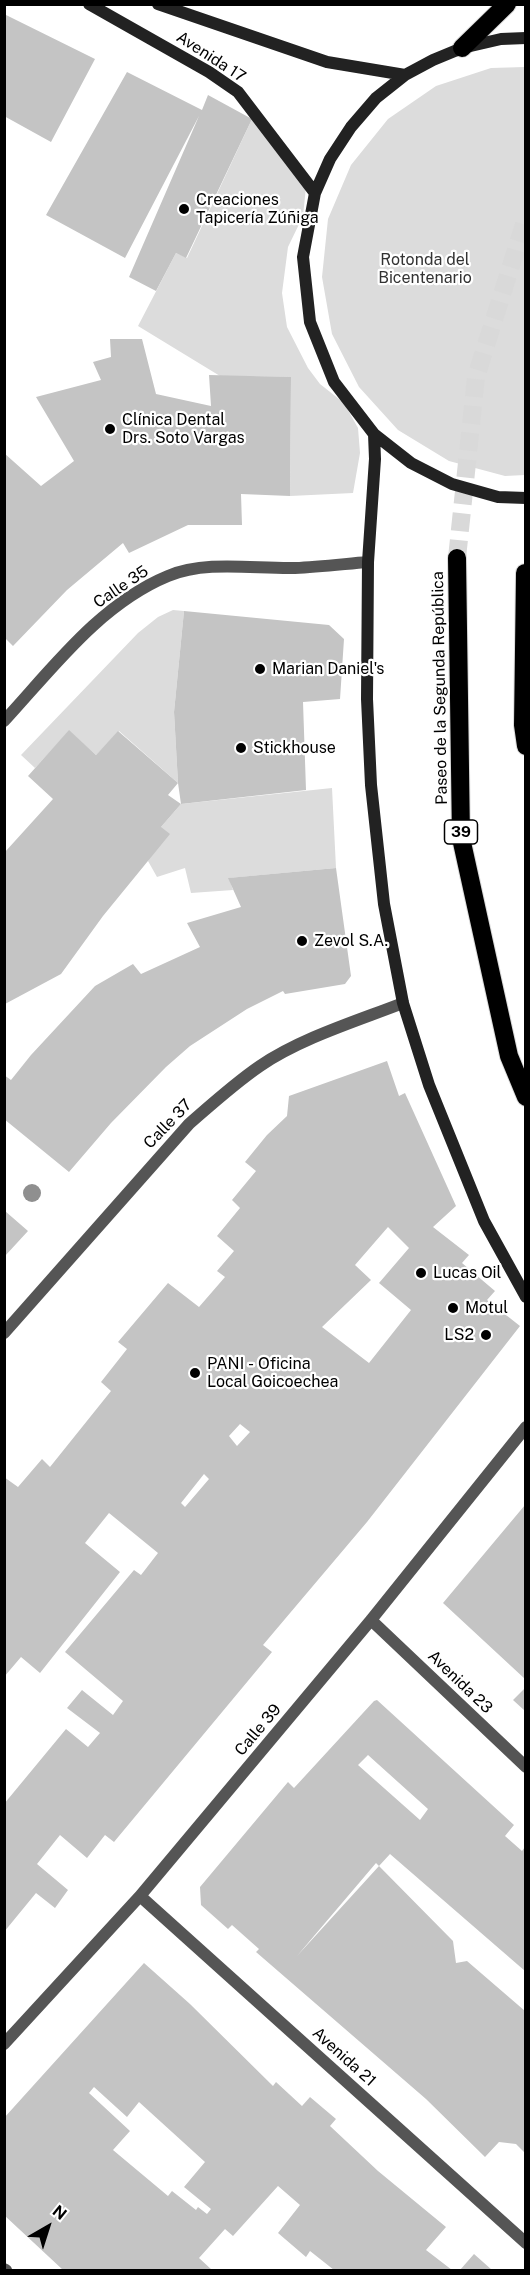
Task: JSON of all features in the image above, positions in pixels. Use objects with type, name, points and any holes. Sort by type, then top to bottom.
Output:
[{"type":"highway","points":[[462,48],[507,4]]},
{"type":"highway","name":"Paseo de la Segunda República","points":[[457,558],[461,838],[509,1056],[525,1097]]},
{"type":"highway","points":[[525,573],[523,724],[525,746]]},
{"type":"main road","name":"Avenida 17","points":[[88,4],[209,72],[238,92],[315,193]]},
{"type":"main road","name":"Avenida 17","points":[[158,4],[327,62],[405,75]]},
{"type":"main road","points":[[525,38],[501,39],[462,48],[405,75],[376,98],[351,127],[330,159],[315,193],[303,257],[310,322],[334,382],[374,434],[411,463],[452,484],[498,496],[525,498]]},
{"type":"main road","points":[[374,434],[375,459],[368,562],[367,699],[371,785],[384,904],[403,1003],[429,1085],[484,1221],[525,1297]]},
{"type":"street","name":"Calle 35","points":[[4,722],[105,616],[138,592],[168,576],[210,568],[295,568],[368,562]]},
{"type":"street","name":"Calle 37","points":[[4,1333],[189,1124],[224,1094],[262,1065],[305,1042],[403,1003]]},
{"type":"street","name":"Calle 39","points":[[4,2044],[140,1896],[371,1620],[525,1426]]},
{"type":"street","name":"Avenida 23","points":[[371,1620],[525,1767]]},
{"type":"street","name":"Avenida 21","points":[[140,1896],[525,2243]]},
{"type":"green space","name":"Rotonda del Bicentenario","points":[[525,67],[525,475],[505,476],[449,461],[398,430],[359,387],[332,334],[322,277],[328,219],[351,165],[388,119],[436,86],[491,68]]},
{"type":"green space","points":[[252,119],[306,187],[303,216],[288,247],[282,293],[287,327],[308,368],[320,384],[344,403],[358,428],[360,453],[353,493],[290,496],[291,377],[220,376],[138,326],[176,253],[187,258]]},
{"type":"green space","points":[[173,610],[184,611],[174,712],[178,783],[119,731],[96,755],[69,731],[35,768],[21,755],[138,633],[158,617]]},
{"type":"green space","points":[[332,788],[336,868],[229,878],[233,890],[191,893],[185,868],[157,877],[148,861],[161,827],[181,804]]},
{"type":"building","points":[[4,14],[95,59],[51,142],[4,116]]},
{"type":"building","points":[[127,72],[202,110],[208,95],[252,119],[186,258],[176,253],[156,291],[129,277],[199,116],[125,258],[46,215]]},
{"type":"building","points":[[110,339],[142,339],[156,394],[211,406],[209,375],[291,377],[290,496],[241,494],[242,525],[188,525],[129,553],[123,543],[67,590],[13,646],[4,637],[4,453],[41,486],[74,461],[36,397],[101,380],[93,362],[111,357]]},
{"type":"building","points":[[184,611],[329,625],[344,639],[340,699],[303,702],[306,790],[181,804],[174,712]]},
{"type":"building","points":[[69,730],[96,755],[118,731],[178,783],[168,795],[181,804],[161,827],[170,834],[103,916],[61,974],[5,1004],[5,852],[53,799],[28,776]]},
{"type":"building","points":[[336,868],[351,976],[345,984],[285,994],[283,991],[247,1009],[190,1046],[111,1123],[69,1172],[4,1119],[4,1075],[11,1080],[95,986],[133,964],[141,974],[200,947],[187,923],[241,907],[228,878]]},
{"type":"building","points":[[387,1061],[399,1096],[405,1093],[456,1206],[433,1227],[469,1255],[462,1263],[495,1291],[487,1300],[520,1326],[367,1522],[263,1645],[272,1652],[114,1842],[105,1835],[87,1858],[60,1835],[37,1864],[68,1890],[55,1908],[36,1893],[4,1932],[4,1804],[66,1729],[88,1747],[100,1733],[67,1708],[82,1690],[113,1715],[123,1701],[65,1652],[134,1570],[141,1575],[158,1553],[109,1513],[85,1543],[120,1572],[40,1673],[21,1657],[4,1677],[4,1477],[18,1487],[42,1459],[50,1467],[111,1391],[101,1382],[127,1349],[118,1342],[168,1283],[199,1307],[225,1277],[217,1271],[234,1251],[217,1236],[240,1208],[232,1200],[256,1171],[245,1162],[267,1135],[287,1116],[289,1096]],"holes":[[[388,1227],[409,1248],[379,1283],[411,1310],[369,1363],[322,1327],[371,1280],[355,1265]],[[240,1424],[250,1432],[237,1446],[229,1436]],[[204,1474],[209,1479],[185,1507],[181,1503]]]},
{"type":"building","points":[[5,1211],[28,1231],[5,1256]]},
{"type":"building","points":[[525,1505],[525,1679],[443,1603]]},
{"type":"building","points":[[525,1688],[525,1711],[513,1700]]},
{"type":"building","points":[[377,1700],[514,1825],[505,1836],[522,1851],[525,1847],[525,1971],[390,1854],[379,1866],[453,1941],[456,1963],[467,1961],[525,2011],[525,2153],[516,2144],[499,2142],[485,2157],[426,2099],[256,1952],[259,1949],[232,1925],[228,1929],[201,1905],[200,1887],[288,1782],[294,1788]],"holes":[[[368,1755],[428,1809],[420,1820],[358,1765]],[[376,1863],[379,1866],[297,1956]]]},
{"type":"building","points":[[144,1963],[190,2004],[273,2086],[276,2082],[302,2106],[310,2097],[336,2119],[330,2126],[378,2171],[446,2227],[426,2250],[452,2270],[334,2270],[310,2251],[306,2257],[278,2233],[300,2205],[278,2186],[233,2236],[225,2229],[199,2258],[212,2270],[63,2270],[4,2215],[4,2118]],"holes":[[[94,2087],[127,2117],[139,2102],[205,2162],[184,2187],[211,2209],[207,2214],[198,2207],[196,2210],[172,2191],[168,2196],[113,2150],[130,2131],[89,2093]]]},
{"type":"building","points":[[474,2254],[492,2270],[460,2270]]},
{"type":"tunnel","points":[[457,558],[476,377],[526,218]]},
{"type":"place","name":"Creaciones Tapicería Zúñiga","points":[[184,209]]},
{"type":"place","name":"Clínica Dental Drs. Soto Vargas","points":[[110,429]]},
{"type":"place","name":"Marian Daniel's","points":[[260,669]]},
{"type":"place","name":"Stickhouse","points":[[241,748]]},
{"type":"place","name":"Zevol S.A.","points":[[302,941]]},
{"type":"place","name":"Lucas Oil","points":[[421,1273]]},
{"type":"place","name":"Motul","points":[[453,1308]]},
{"type":"place","name":"LS2","points":[[486,1335]]},
{"type":"place","name":"PANI - Oficina Local Goicoechea","points":[[195,1373]]}]
